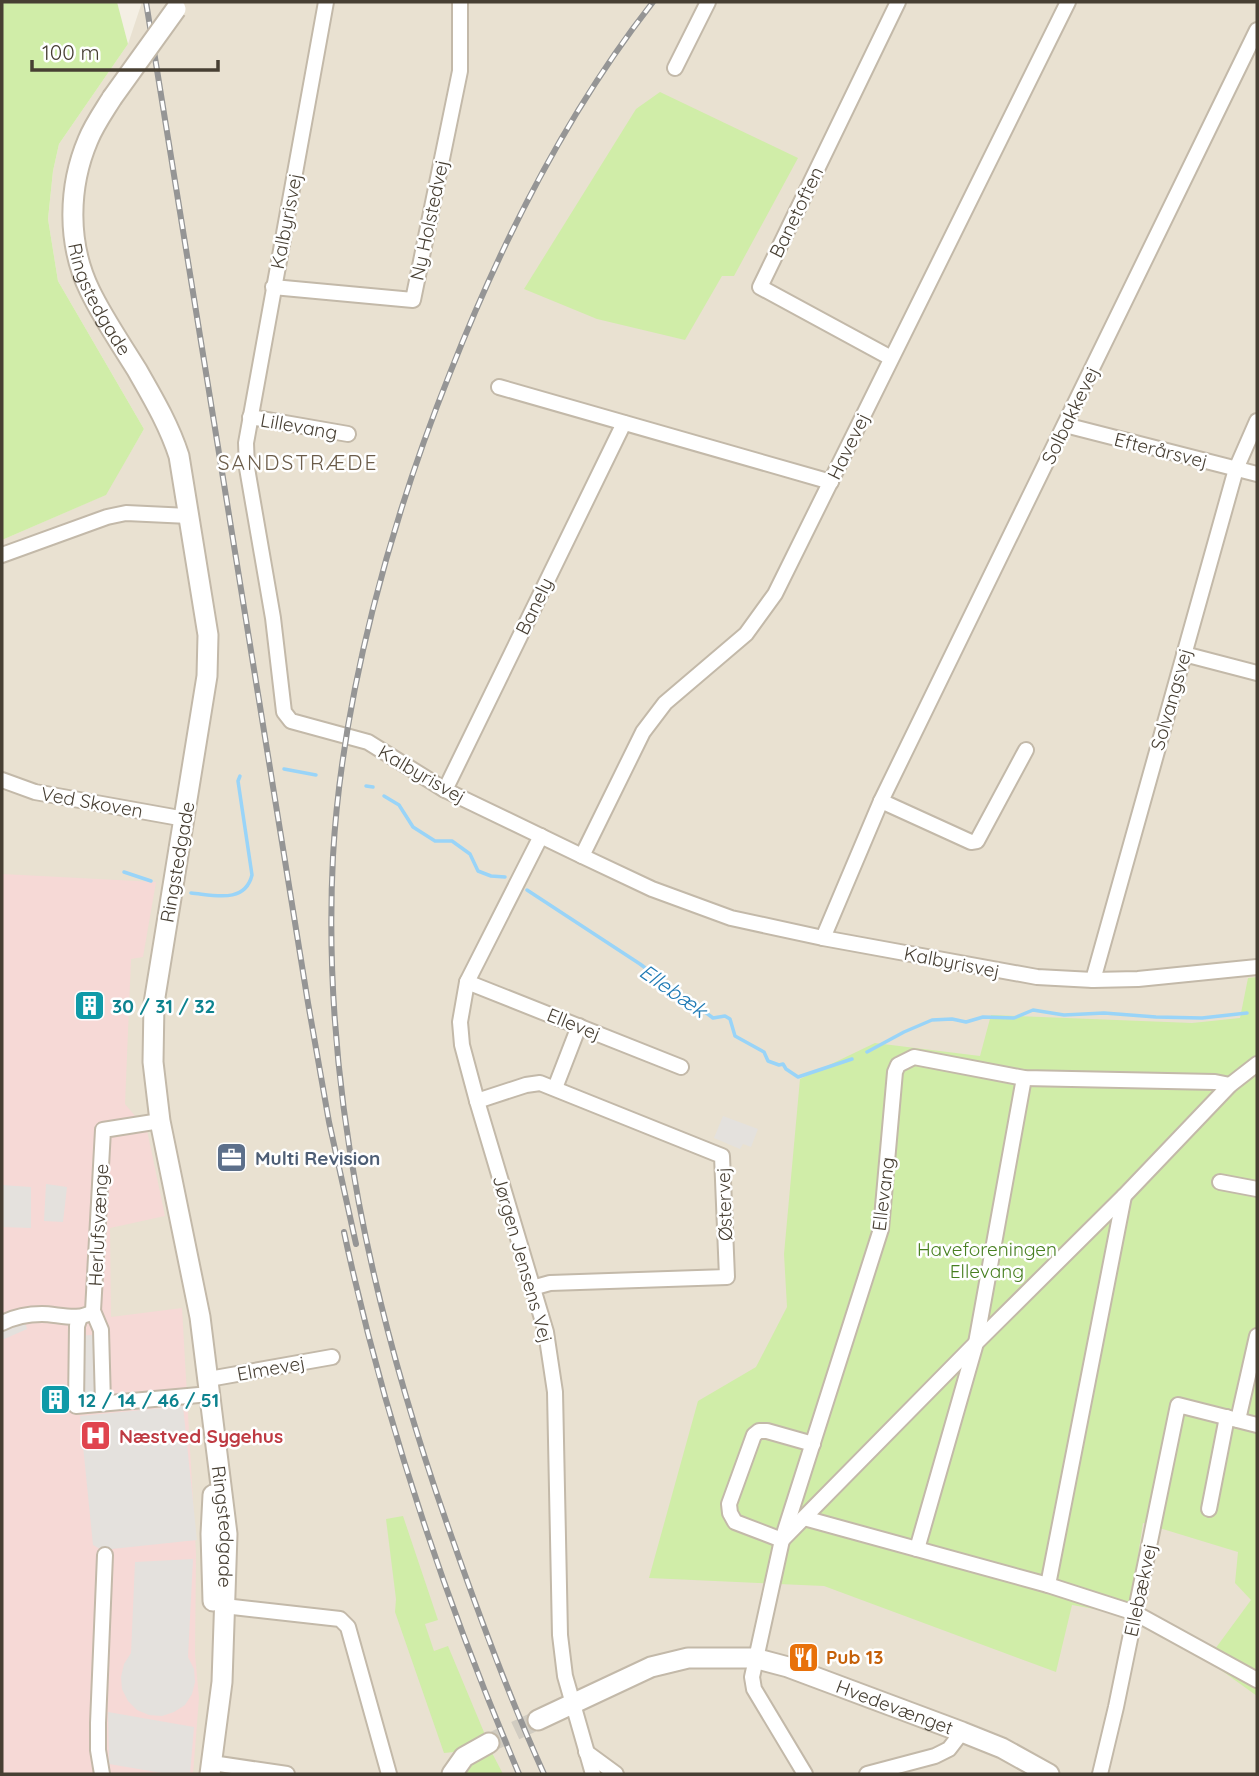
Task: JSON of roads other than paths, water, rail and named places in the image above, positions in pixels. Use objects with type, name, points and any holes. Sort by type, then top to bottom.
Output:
[{"type":"street","name":"Kalbyrisvej","points":[[326,2],[246,443],[247,468],[273,618],[284,712],[291,721],[368,742],[446,790],[652,890],[731,918],[1037,977],[1138,979],[1257,967]]},
{"type":"street","name":"Ny Holstedvej","points":[[273,287],[413,300],[460,71],[460,2]]},
{"type":"street","points":[[675,68],[708,2]]},
{"type":"street","name":"Banetoften","points":[[891,358],[760,287],[898,2]]},
{"type":"street","name":"Havevej","points":[[582,856],[643,732],[665,703],[746,634],[775,594],[1068,2]]},
{"type":"street","name":"Ringstedgade","points":[[178,5],[112,98],[88,140],[78,169],[73,211],[76,252],[91,292],[173,437],[179,456],[208,635],[209,659],[154,1003],[153,1062],[160,1121],[197,1303],[227,1534],[222,1682],[211,1768]]},
{"type":"street","name":"Solbakkevej","points":[[823,937],[881,800],[1257,30]]},
{"type":"street","points":[[499,387],[831,482]]},
{"type":"street","name":"Lillevang","points":[[250,417],[348,434]]},
{"type":"street","name":"Solvangsvej","points":[[1093,980],[1236,469],[1257,421]]},
{"type":"street","name":"Banely","points":[[446,790],[624,423]]},
{"type":"street","name":"Efterårsvej","points":[[1065,425],[1257,474]]},
{"type":"street","points":[[2,555],[125,513],[189,516]]},
{"type":"street","points":[[1184,654],[1257,673]]},
{"type":"street","points":[[881,800],[971,842],[977,841],[1026,750]]},
{"type":"street","name":"Ved Skoven","points":[[2,780],[35,792],[184,818]]},
{"type":"street","name":"Jørgen Jensens Vej","points":[[541,836],[467,982],[460,1022],[462,1045],[477,1101],[546,1332],[555,1392],[560,1635],[565,1676],[593,1774]]},
{"type":"street","name":"Ellevej","points":[[467,982],[681,1067]]},
{"type":"street","points":[[555,1088],[579,1026]]},
{"type":"street","name":"Ellevang","points":[[805,1774],[754,1689],[754,1658],[782,1540],[881,1229],[895,1073],[898,1065],[914,1057],[1024,1078],[1215,1082],[1230,1085]]},
{"type":"street","points":[[813,1444],[767,1430],[760,1430],[754,1435],[729,1504],[735,1522],[782,1540],[1124,1196],[1230,1085],[1257,1063]]},
{"type":"street","points":[[917,1549],[976,1343],[1024,1078]]},
{"type":"street","name":"Østervej","points":[[477,1101],[540,1083],[722,1156],[727,1277],[550,1283],[532,1288]]},
{"type":"street","name":"Herlufsvænge","points":[[103,1403],[76,1406],[77,1326],[86,1314],[103,1130],[160,1121]]},
{"type":"street","points":[[1220,1182],[1257,1189]]},
{"type":"street","points":[[1048,1584],[1124,1196]]},
{"type":"street","points":[[2,1323],[24,1315],[86,1314],[101,1329],[103,1403]]},
{"type":"street","points":[[1209,1510],[1257,1336]]},
{"type":"street","name":"Elmevej","points":[[103,1403],[168,1398],[332,1357]]},
{"type":"street","name":"Ellebækvej","points":[[1100,1774],[1178,1405],[1232,1419]]},
{"type":"street","points":[[1232,1419],[1257,1425]]},
{"type":"street","points":[[216,1445],[211,1534],[216,1721]]},
{"type":"street","points":[[804,1518],[1048,1584],[1135,1612],[1256,1676]]},
{"type":"street","points":[[102,1774],[98,1750],[98,1723],[105,1555]]},
{"type":"street","points":[[224,1606],[340,1619],[348,1627],[389,1774]]},
{"type":"street","name":"Hvedevænget","points":[[538,1720],[651,1667],[688,1658],[754,1658],[788,1667],[962,1732],[1002,1748],[1049,1774]]},
{"type":"street","points":[[867,1774],[935,1756],[949,1749],[962,1732]]},
{"type":"street","points":[[452,1774],[464,1757],[489,1743]]},
{"type":"street","points":[[586,1752],[616,1774]]},
{"type":"street","points":[[211,1768],[286,1774]]},
{"type":"waterway","name":"Ellebæk","points":[[284,769],[316,775]]},
{"type":"waterway","name":"Ellebæk","points":[[191,893],[219,896],[236,894],[243,890],[252,875],[238,781],[240,776]]},
{"type":"waterway","name":"Ellebæk","points":[[366,786],[373,787]]},
{"type":"waterway","name":"Ellebæk","points":[[384,796],[399,805],[413,827],[435,841],[452,841],[470,854],[478,871],[505,877]]},
{"type":"waterway","name":"Ellebæk","points":[[124,872],[151,881]]},
{"type":"waterway","name":"Ellebæk","points":[[527,890],[640,964],[713,1018],[725,1016],[730,1019],[735,1036],[764,1052],[768,1061],[783,1064],[798,1077],[852,1059]]},
{"type":"waterway","name":"Ellebæk","points":[[867,1052],[932,1020],[952,1019],[966,1022],[983,1017],[1014,1018],[1033,1010],[1064,1015],[1104,1013],[1202,1018],[1247,1013]]},
{"type":"tunnel","points":[[489,1743],[538,1720]]},
{"type":"railway","points":[[146,2],[308,1003],[329,1122],[356,1244]]},
{"type":"railway","points":[[544,1774],[495,1657],[452,1538],[399,1372],[377,1287],[345,1117],[336,1030],[331,943],[333,856],[338,795],[358,672],[389,548],[428,429],[491,276],[538,180],[592,88],[653,2]]},
{"type":"railway","points":[[344,1232],[378,1371],[419,1508],[466,1642],[519,1774]]},
{"type":"place","name":"30 / 31 / 32","points":[[89,1006]]},
{"type":"place","name":"Multi Revision","points":[[232,1158]]},
{"type":"place","name":"12 / 14 / 46 / 51","points":[[55,1400]]},
{"type":"place","name":"Næstved Sygehus","points":[[96,1436]]},
{"type":"place","name":"Pub 13","points":[[803,1657]]},
{"type":"district","name":"SANDSTRÆDE","points":[[298,463]]},
{"type":"park label","name":"Haveforeningen Ellevang","points":[[987,1260]]}]
